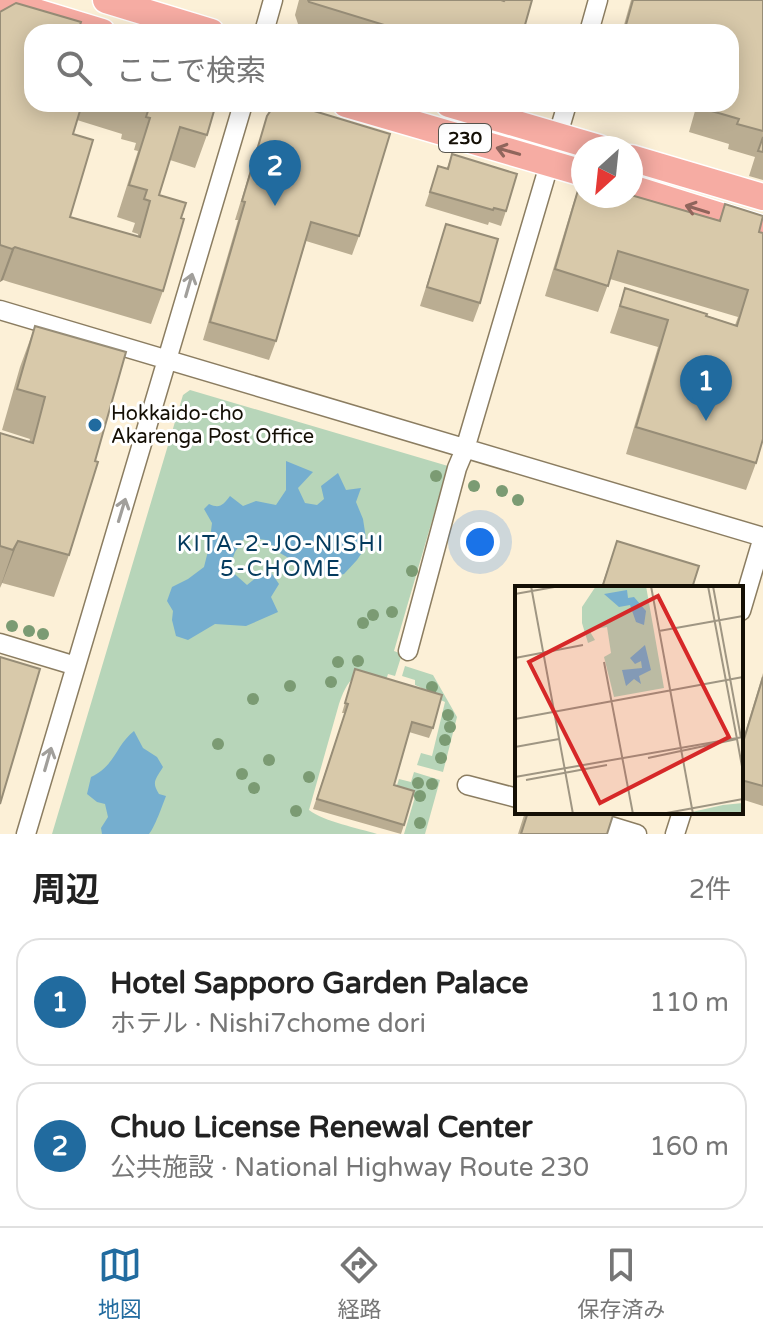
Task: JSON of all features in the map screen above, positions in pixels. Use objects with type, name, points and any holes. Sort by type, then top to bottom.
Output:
[{"type":"highway","points":[[106,0],[185,24]]},
{"type":"highway","points":[[0,1],[76,24]]},
{"type":"highway","name":"230","points":[[374,112],[571,169]]},
{"type":"highway","name":"230","points":[[475,112],[571,140]]},
{"type":"highway","points":[[643,162],[763,197]]},
{"type":"highway","points":[[643,192],[763,229]]},
{"type":"street","points":[[266,24],[273,0]]},
{"type":"street","points":[[591,24],[598,0]]},
{"type":"street","points":[[26,834],[241,112]]},
{"type":"street","points":[[408,651],[457,468],[565,112]]},
{"type":"street","points":[[0,310],[763,537],[743,604]]},
{"type":"street","points":[[0,643],[76,666]]},
{"type":"street","points":[[467,785],[515,797]]},
{"type":"street","points":[[572,814],[637,834]]},
{"type":"street","points":[[675,834],[681,814]]},
{"type":"green space","points":[[190,390],[448,466],[394,651],[402,654],[395,676],[388,674],[384,686],[355,677],[347,685],[309,810],[377,834],[52,834],[183,395]]},
{"type":"green space","points":[[405,666],[433,675],[457,717],[443,772],[417,765],[421,753],[432,756],[445,702],[415,685],[415,680],[402,676]]},
{"type":"green space","points":[[414,772],[440,780],[425,834],[404,834],[415,797],[395,791],[399,779],[411,782]]},
{"type":"water","points":[[286,461],[313,472],[298,488],[305,503],[317,505],[324,499],[321,486],[338,473],[346,490],[361,488],[356,502],[363,519],[367,545],[344,574],[331,577],[316,574],[280,553],[266,540],[245,537],[229,569],[247,585],[268,568],[279,584],[271,597],[278,612],[246,626],[215,624],[188,640],[176,636],[173,611],[167,601],[172,587],[204,567],[212,523],[204,509],[209,504],[221,505],[230,496],[243,506],[256,501],[276,505],[286,490]]},
{"type":"water","points":[[134,731],[143,748],[157,757],[163,767],[155,783],[159,794],[166,796],[149,834],[102,834],[101,828],[108,817],[105,804],[87,794],[91,777],[105,767]]},
{"type":"building","points":[[532,0],[525,24],[381,24],[309,2]]},
{"type":"building","points":[[633,0],[763,0],[763,131],[737,124],[739,119],[715,112],[739,112],[739,24],[626,24]]},
{"type":"building","points":[[16,3],[81,22],[24,24],[24,112],[80,112],[73,134],[93,140],[70,217],[140,237],[150,201],[144,199],[147,190],[129,185],[150,118],[146,117],[148,112],[214,112],[207,135],[180,127],[159,195],[186,203],[163,291],[0,245],[0,12]]},
{"type":"building","points":[[270,112],[317,112],[390,134],[359,236],[311,222],[276,341],[210,322]]},
{"type":"building","points":[[452,154],[517,174],[506,211],[430,192],[438,166],[448,169]]},
{"type":"building","points":[[643,199],[720,221],[725,204],[763,216],[759,232],[763,233],[763,439],[756,463],[636,427],[668,320],[620,306],[625,288],[737,326],[748,290],[618,251],[608,286],[555,269],[573,208],[643,208]]},
{"type":"building","points":[[446,224],[498,239],[480,303],[427,287]]},
{"type":"building","points":[[35,326],[126,352],[95,461],[98,462],[69,555],[18,541],[13,550],[0,546],[0,433],[33,443],[45,397],[17,389]]},
{"type":"building","points":[[617,541],[699,566],[693,586],[603,586]]},
{"type":"building","points":[[0,657],[40,669],[0,804]]},
{"type":"building","points":[[355,669],[442,695],[433,728],[412,722],[394,785],[414,791],[404,825],[317,799],[348,704],[345,703]]},
{"type":"building","points":[[763,677],[763,786],[743,781],[743,742]]},
{"type":"building","points":[[527,814],[613,814],[607,834],[521,834]]},
{"type":"place","name":"Chuo License Renewal Center","points":[[275,206]]},
{"type":"place","name":"Hotel Sapporo Garden Palace","points":[[706,421]]},
{"type":"place","name":"Hokkaido-cho Akarenga Post Office","points":[[95,425]]},
{"type":"district","name":"KITA-2-JO-NISHI 5-CHOME","points":[[281,556]]}]
